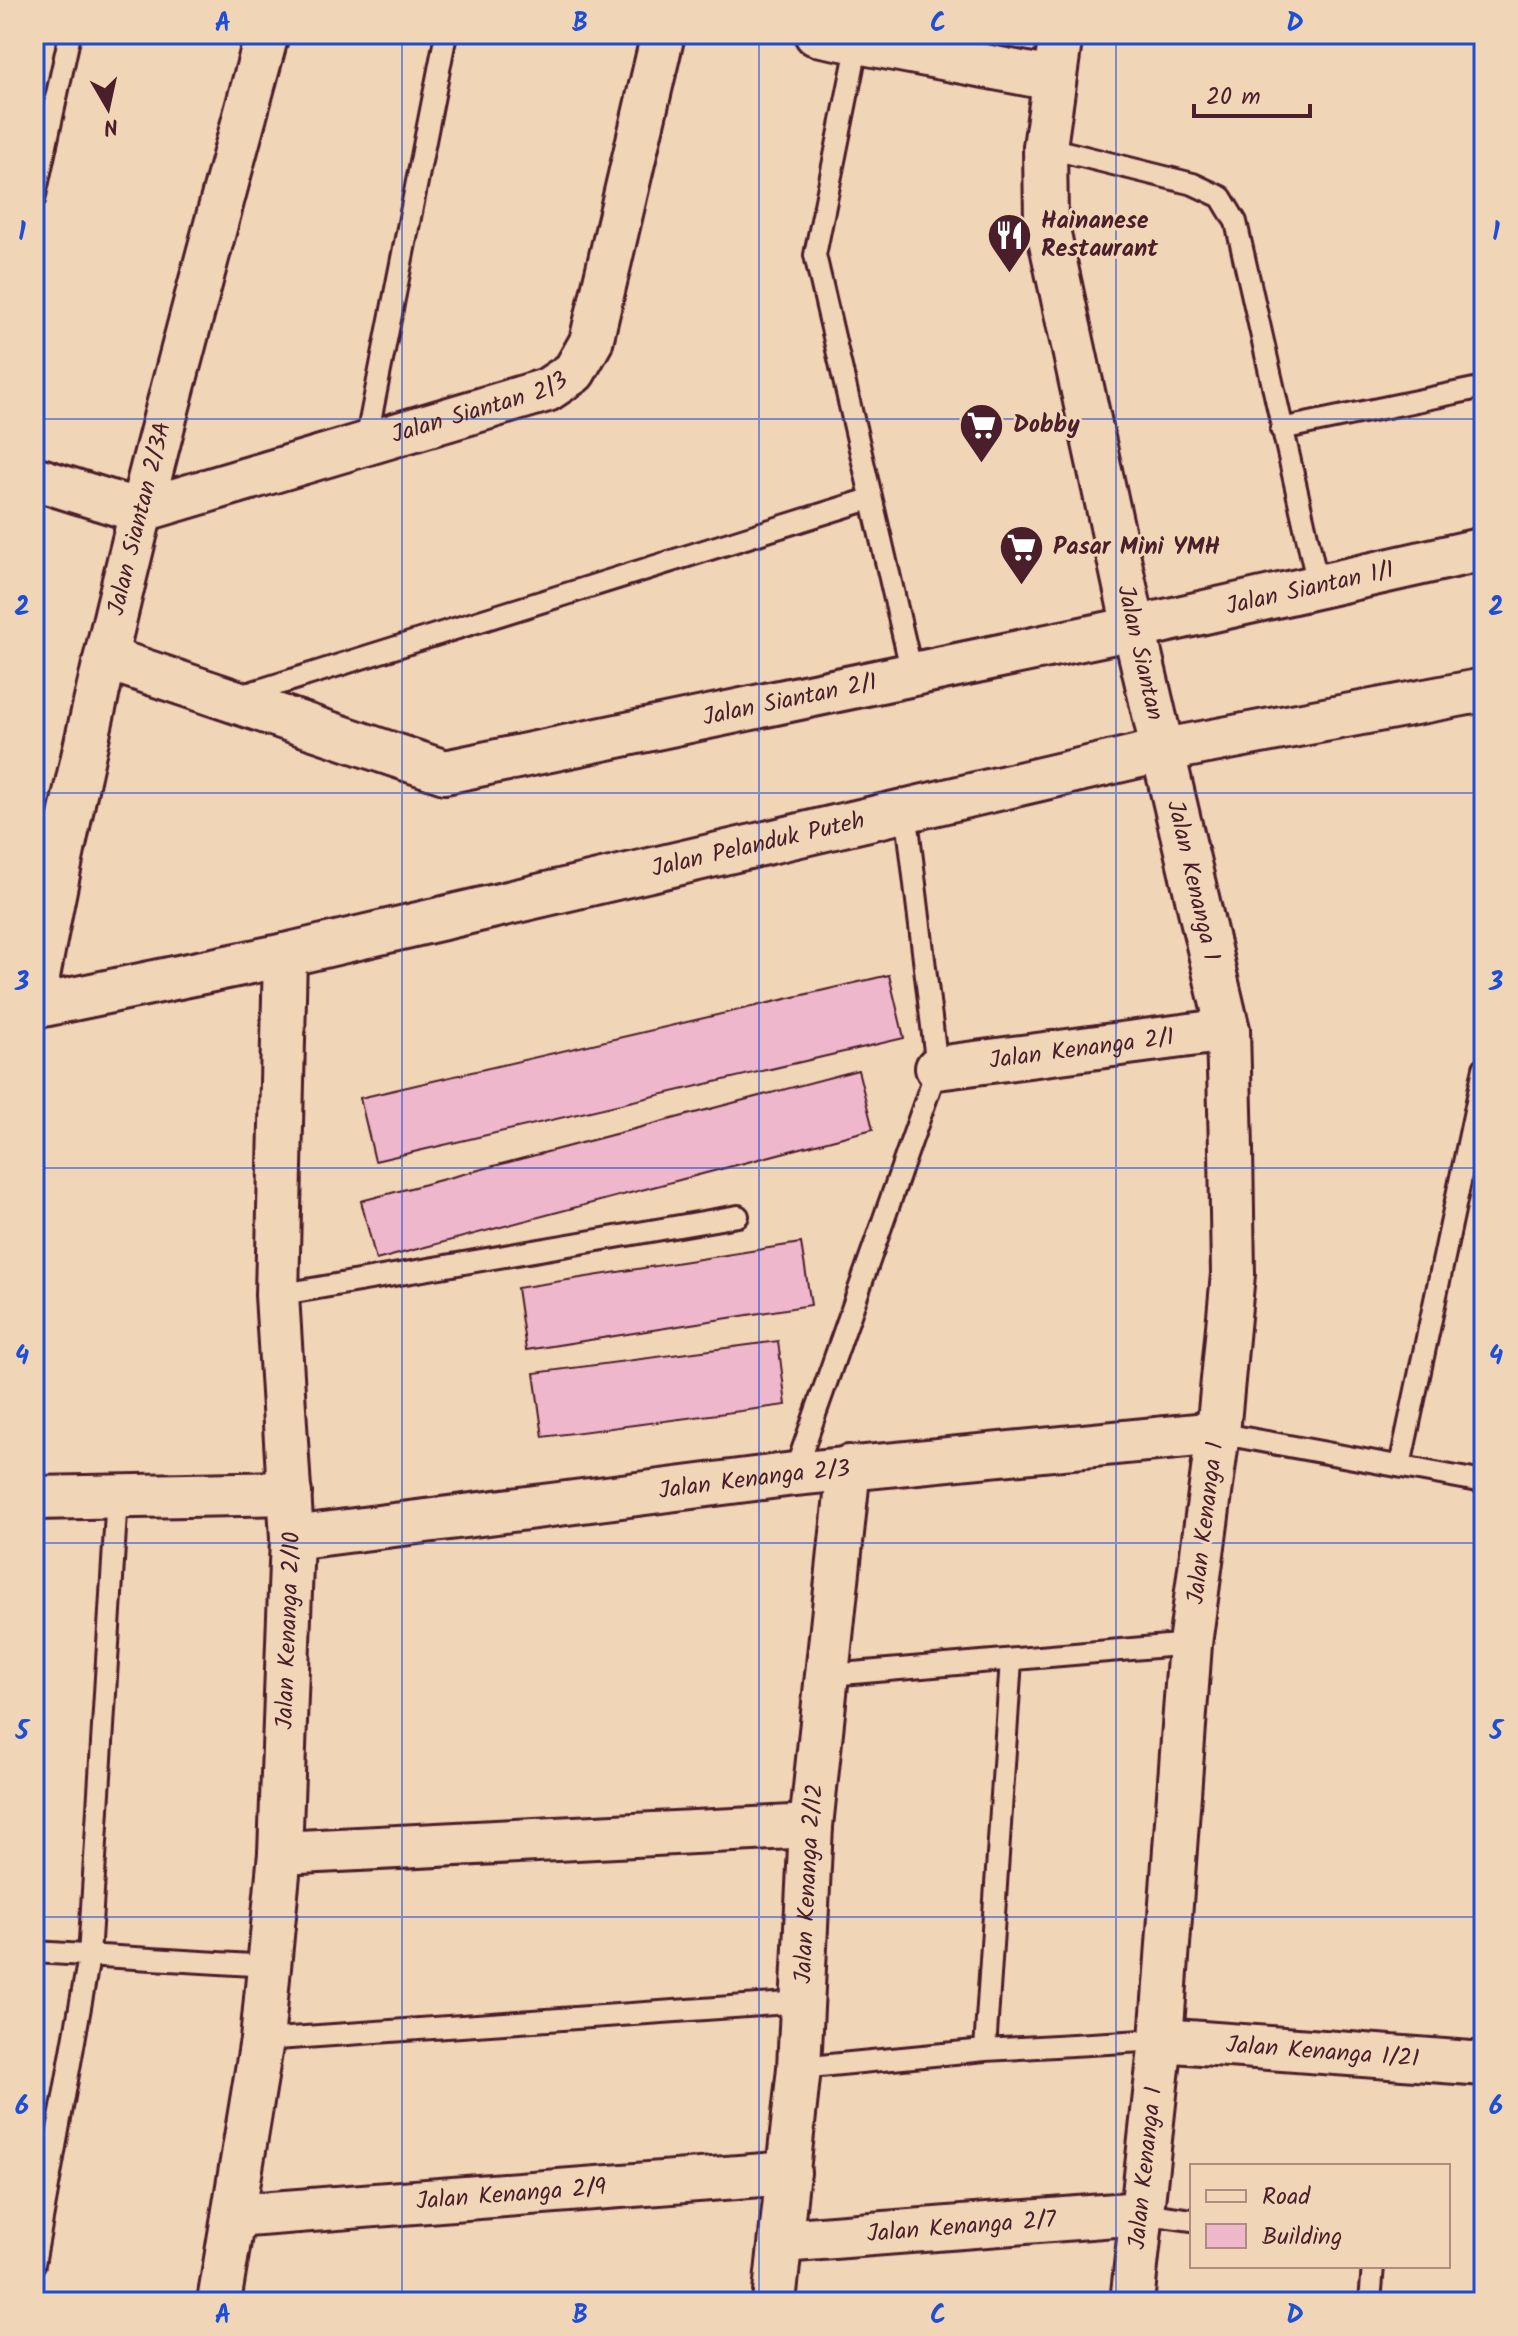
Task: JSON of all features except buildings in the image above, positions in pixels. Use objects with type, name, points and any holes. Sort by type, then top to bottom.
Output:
[{"type":"street","name":"Jalan Siantan 2/3A","points":[[34,999],[44,884],[106,658],[139,511],[267,34]]},
{"type":"street","name":"Jalan Siantan 2/3","points":[[139,511],[365,447],[547,390],[574,372],[591,342],[663,34]]},
{"type":"street","points":[[816,34],[1053,79]]},
{"type":"street","name":"Jalan Siantan","points":[[1061,34],[1045,147],[1046,220],[1134,628],[1165,750]]},
{"type":"street","points":[[34,478],[139,511]]},
{"type":"street","name":"Jalan Siantan 1/1","points":[[1134,628],[1484,549]]},
{"type":"street","name":"Jalan Siantan 2/1","points":[[234,698],[445,772],[1134,628]]},
{"type":"street","points":[[106,658],[234,698]]},
{"type":"street","name":"Jalan Pelanduk Puteh","points":[[34,1007],[285,955],[1165,750],[1484,690]]},
{"type":"street","name":"Jalan Kenanga 1","points":[[1132,2302],[1161,2040],[1190,1644],[1218,1433],[1233,1274],[1228,1030],[1165,750]]},
{"type":"street","name":"Jalan Kenanga 2/10","points":[[219,2302],[262,2040],[280,1853],[292,1538],[277,1295],[285,955]]},
{"type":"street","name":"Jalan Kenanga 2/1","points":[[937,1068],[1228,1030]]},
{"type":"street","name":"Jalan Kenanga 2/3","points":[[292,1538],[849,1467],[1218,1433]]},
{"type":"street","name":"Jalan Kenanga 2/12","points":[[774,2302],[799,2068],[811,1826],[830,1675],[849,1467]]},
{"type":"street","points":[[34,1498],[290,1493]]},
{"type":"street","points":[[280,1853],[811,1826]]},
{"type":"street","name":"Jalan Kenanga 1/21","points":[[1161,2040],[1484,2064]]},
{"type":"street","name":"Jalan Kenanga 2/9","points":[[234,2216],[789,2173]]},
{"type":"street","name":"Jalan Kenanga 2/7","points":[[782,2241],[1141,2213]]},
{"type":"lane","points":[[34,200],[70,34]]},
{"type":"lane","points":[[365,447],[446,34]]},
{"type":"lane","points":[[858,42],[815,255],[912,673]]},
{"type":"lane","points":[[1045,147],[1193,184],[1221,197],[1236,222],[1318,585]]},
{"type":"lane","points":[[1281,429],[1484,387]]},
{"type":"lane","points":[[234,698],[870,499]]},
{"type":"lane","points":[[794,1474],[937,1068],[906,809]]},
{"type":"lane","points":[[1400,1466],[1484,1068]]},
{"type":"lane","points":[[277,1295],[738,1216]]},
{"type":"lane","points":[[1218,1433],[1484,1482]]},
{"type":"lane","points":[[34,2264],[89,1957],[117,1496]]},
{"type":"lane","points":[[830,1675],[1190,1644]]},
{"type":"lane","points":[[985,2050],[1011,1660]]},
{"type":"lane","points":[[34,1952],[270,1966]]},
{"type":"lane","points":[[262,2040],[803,2002]]},
{"type":"lane","points":[[799,2068],[985,2050],[1161,2040]]},
{"type":"lane","points":[[1141,2213],[1190,2220]]},
{"type":"lane","points":[[1370,2302],[1373,2268]]},
{"type":"place","name":"Hainanese Restaurant","points":[[1010,274]]},
{"type":"place","name":"Dobby","points":[[982,464]]},
{"type":"place","name":"Pasar Mini YMH","points":[[1022,586]]}]
